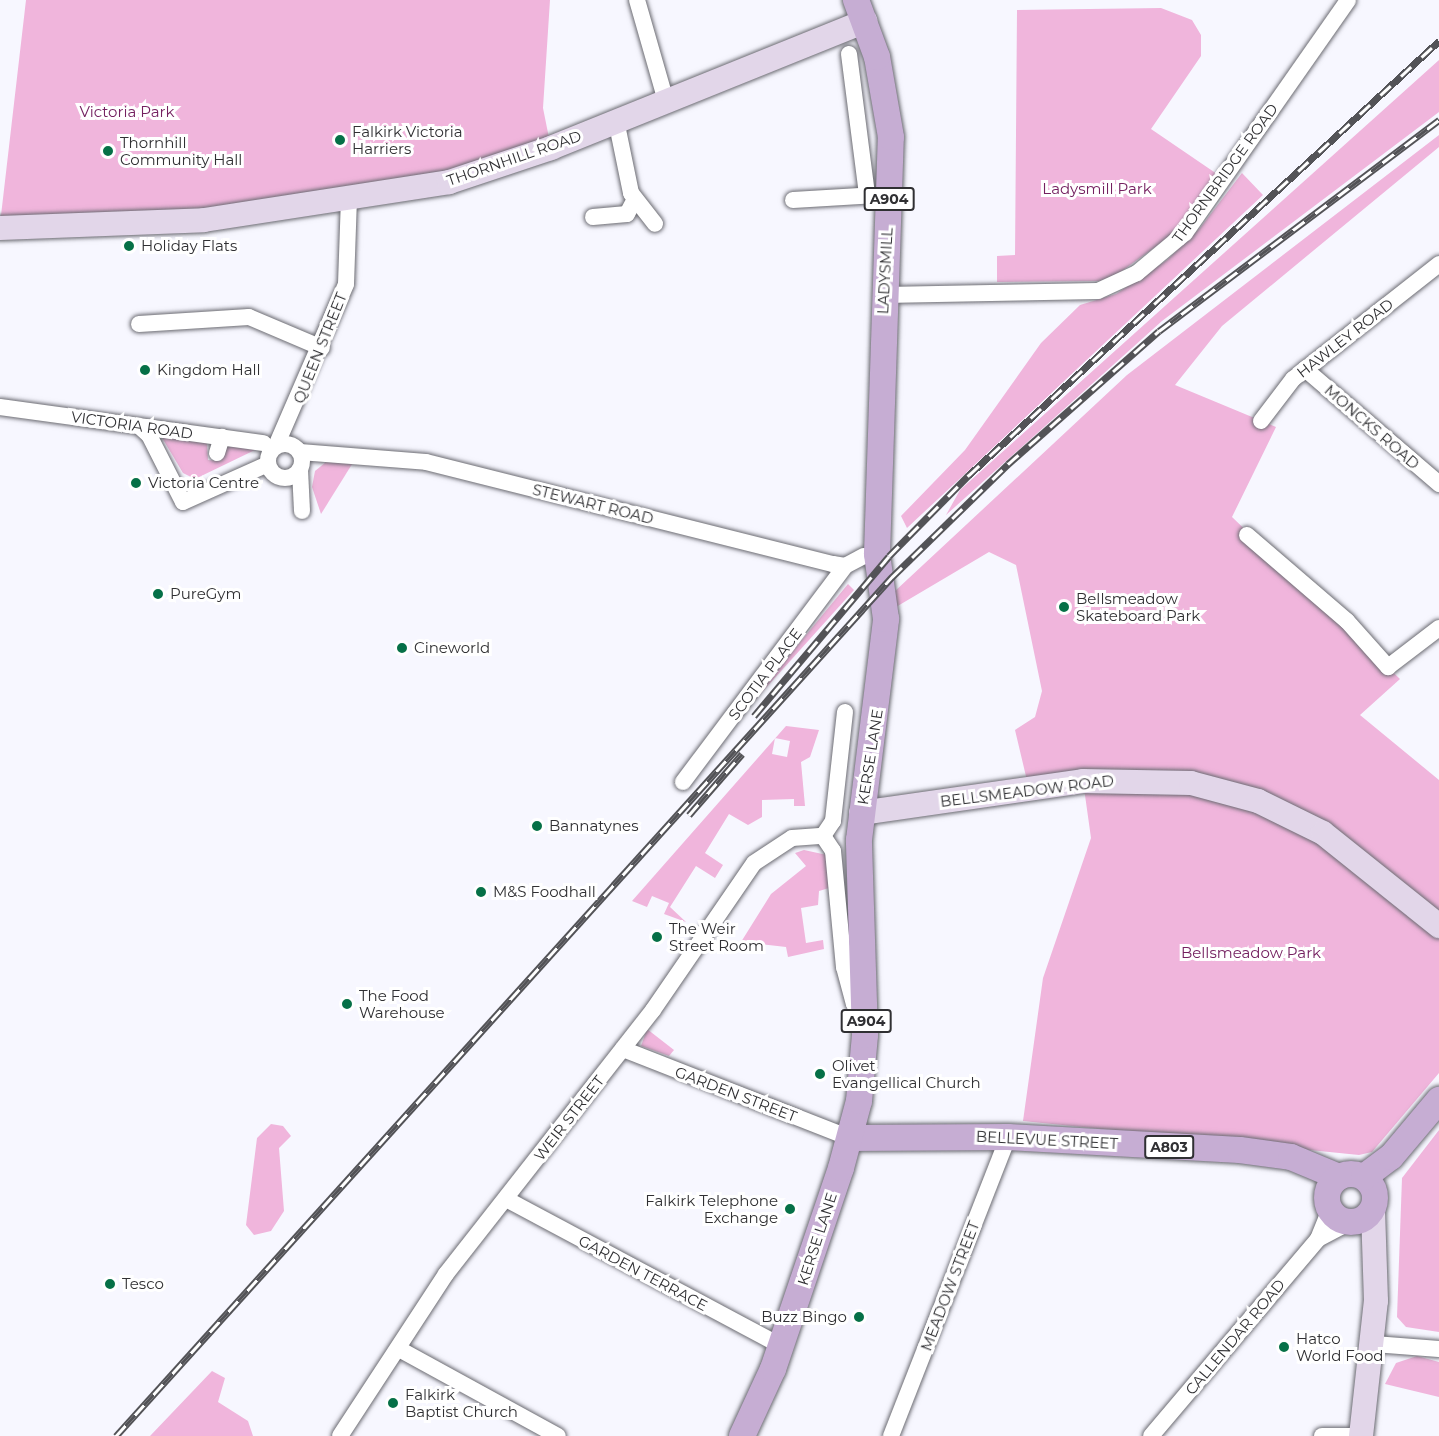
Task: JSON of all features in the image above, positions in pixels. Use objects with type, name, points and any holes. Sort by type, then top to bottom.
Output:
[{"type":"main road","name":"LADYSMILL","points":[[860,10],[888,107],[878,195],[884,295],[880,381],[878,530]]},
{"type":"main road","name":"LADYSMILL","points":[[855,561],[880,381]]},
{"type":"main road","name":"KERSE LANE","points":[[878,530],[884,648],[861,813],[866,1010],[865,1107],[872,1128],[890,1136]]},
{"type":"main road","name":"KERSE LANE","points":[[855,561],[884,648]]},
{"type":"main road","name":"KERSE LANE","points":[[742,1436],[781,1346],[841,1168],[850,1138],[865,1035]]},
{"type":"main road","name":"CALLENDAR ROAD","points":[[1355,1204],[1439,1100]]},
{"type":"main road","name":"BELLEVUE STREET","points":[[841,1168],[857,1151],[922,1134]]},
{"type":"main road","name":"BELLEVUE STREET","points":[[850,1138],[922,1134],[1240,1150],[1291,1157],[1313,1169],[1355,1204]]},
{"type":"street","points":[[637,0],[666,100]]},
{"type":"street","name":"THORNBRIDGE ROAD","points":[[884,295],[1098,291],[1137,273],[1185,233],[1348,0]]},
{"type":"street","name":"THORNHILL ROAD","points":[[0,228],[204,220],[349,200],[480,174],[666,100],[860,10]]},
{"type":"street","points":[[793,200],[878,195],[849,54]]},
{"type":"street","points":[[616,120],[634,199],[655,224]]},
{"type":"street","points":[[593,217],[627,214],[634,199]]},
{"type":"street","name":"QUEEN STREET","points":[[268,464],[270,445],[290,424],[346,284],[349,200]]},
{"type":"street","name":"HAWLEY ROAD","points":[[1261,421],[1305,369],[1439,264]]},
{"type":"street","points":[[139,324],[249,317],[322,348]]},
{"type":"street","name":"MONCKS ROAD","points":[[1305,369],[1439,484]]},
{"type":"street","name":"VICTORIA ROAD","points":[[0,407],[139,426],[219,445],[270,445]]},
{"type":"street","name":"QUEEN STREET","points":[[280,478],[302,511],[300,459],[290,424]]},
{"type":"street","points":[[139,426],[149,435],[183,502],[268,464],[280,478],[300,459],[270,445]]},
{"type":"street","name":"STEWART ROAD","points":[[300,459],[352,453],[426,462],[855,561]]},
{"type":"street","points":[[1248,535],[1347,621],[1388,667],[1439,628]]},
{"type":"street","name":"SCOTIA PLACE","points":[[683,782],[855,561]]},
{"type":"street","name":"KERSE LANE","points":[[823,836],[832,821],[845,712]]},
{"type":"street","name":"BELLSMEADOW ROAD","points":[[861,813],[1083,781],[1191,783],[1258,801],[1323,833],[1439,926]]},
{"type":"street","points":[[823,836],[833,851],[844,967],[854,1004],[866,1010]]},
{"type":"street","name":"WEIR STREET","points":[[340,1436],[446,1274],[623,1049],[754,863],[792,838],[823,836]]},
{"type":"street","name":"GARDEN STREET","points":[[623,1049],[827,1127],[850,1138]]},
{"type":"street","name":"MEADOW STREET","points":[[891,1436],[1008,1137]]},
{"type":"street","name":"GARDEN TERRACE","points":[[506,1199],[781,1346]]},
{"type":"street","points":[[1323,1436],[1360,1436],[1374,1344],[1355,1204]]},
{"type":"street","name":"CALLENDAR ROAD","points":[[1151,1436],[1318,1239],[1355,1204]]},
{"type":"street","name":"CALLENDAR ROAD","points":[[1318,1239],[1355,1204]]},
{"type":"street","points":[[1374,1344],[1439,1349]]},
{"type":"street","points":[[399,1349],[558,1436]]},
{"type":"green space","name":"Victoria Park","points":[[26,0],[550,0],[543,108],[551,148],[349,200],[0,224]]},
{"type":"green space","name":"Ladysmill Park","points":[[1161,8],[1192,20],[1201,35],[1201,56],[1151,129],[1217,174],[1180,229],[1115,276],[1099,281],[997,282],[997,256],[1015,255],[1017,10]]},
{"type":"green space","points":[[1439,60],[1439,112],[1162,321],[946,515],[960,490]]},
{"type":"green space","name":"Bellsmeadow Park","points":[[1439,135],[1439,147],[1222,326],[1175,385],[1276,427],[1232,517],[1400,679],[1360,715],[1439,780],[1439,1073],[1372,1152],[1359,1155],[1023,1121],[1043,978],[1091,838],[1083,781],[1029,789],[1015,730],[1035,717],[1042,691],[1016,565],[989,552],[896,607],[894,592],[1127,375]]},
{"type":"green space","points":[[1242,173],[1263,195],[907,528],[901,516],[965,450],[1041,343],[1080,305],[1116,294],[1167,260],[1200,228]]},
{"type":"green space","points":[[161,436],[207,443],[208,460],[221,461],[227,446],[257,449],[195,479],[183,473]]},
{"type":"green space","points":[[354,461],[321,514],[312,487],[315,471],[326,462]]},
{"type":"green space","points":[[848,584],[854,590],[746,710],[773,675]]},
{"type":"green space","points":[[786,726],[819,730],[810,757],[801,762],[805,806],[794,806],[794,799],[762,800],[762,817],[748,825],[729,814],[705,853],[723,865],[715,878],[696,866],[670,907],[686,922],[664,914],[669,903],[652,896],[647,907],[632,901],[775,739],[772,754],[787,757],[790,741],[775,738]]},
{"type":"green space","points":[[804,850],[827,855],[829,888],[819,891],[818,905],[801,908],[806,943],[823,940],[824,949],[788,957],[786,947],[741,942],[771,894],[806,866],[795,853]]},
{"type":"green space","points":[[647,1029],[674,1050],[669,1056],[641,1046]]},
{"type":"green space","points":[[271,1124],[283,1126],[291,1136],[279,1148],[284,1211],[271,1231],[254,1235],[246,1225],[257,1138]]},
{"type":"green space","points":[[1439,1130],[1439,1332],[1406,1327],[1397,1317],[1402,1178]]},
{"type":"green space","points":[[1417,1356],[1439,1362],[1439,1397],[1385,1384],[1396,1363]]},
{"type":"green space","points":[[212,1371],[225,1378],[218,1402],[248,1421],[253,1436],[150,1436]]},
{"type":"railway","points":[[754,716],[889,556],[969,475],[1439,41]]},
{"type":"railway","points":[[116,1436],[892,577],[1008,464],[1159,331],[1439,120]]},
{"type":"railway","points":[[689,815],[742,754]]},
{"type":"place","name":"Falkirk Victoria Harriers","points":[[340,140]]},
{"type":"place","name":"Thornhill Community Hall","points":[[108,151]]},
{"type":"place","name":"Holiday Flats","points":[[129,246]]},
{"type":"place","name":"Kingdom Hall","points":[[145,370]]},
{"type":"place","name":"Victoria Centre","points":[[136,483]]},
{"type":"place","name":"PureGym","points":[[158,594]]},
{"type":"place","name":"Bellsmeadow Skateboard Park","points":[[1064,607]]},
{"type":"place","name":"Cineworld","points":[[402,648]]},
{"type":"place","name":"Bannatynes","points":[[537,826]]},
{"type":"place","name":"M&S Foodhall","points":[[481,892]]},
{"type":"place","name":"The Weir Street Room","points":[[657,937]]},
{"type":"place","name":"The Food Warehouse","points":[[347,1004]]},
{"type":"place","name":"Olivet Evangellical Church","points":[[820,1074]]},
{"type":"place","name":"Falkirk Telephone Exchange","points":[[790,1209]]},
{"type":"place","name":"Tesco","points":[[110,1284]]},
{"type":"place","name":"Buzz Bingo","points":[[859,1317]]},
{"type":"place","name":"Hatco World Food","points":[[1284,1347]]},
{"type":"place","name":"Falkirk Baptist Church","points":[[393,1403]]}]
